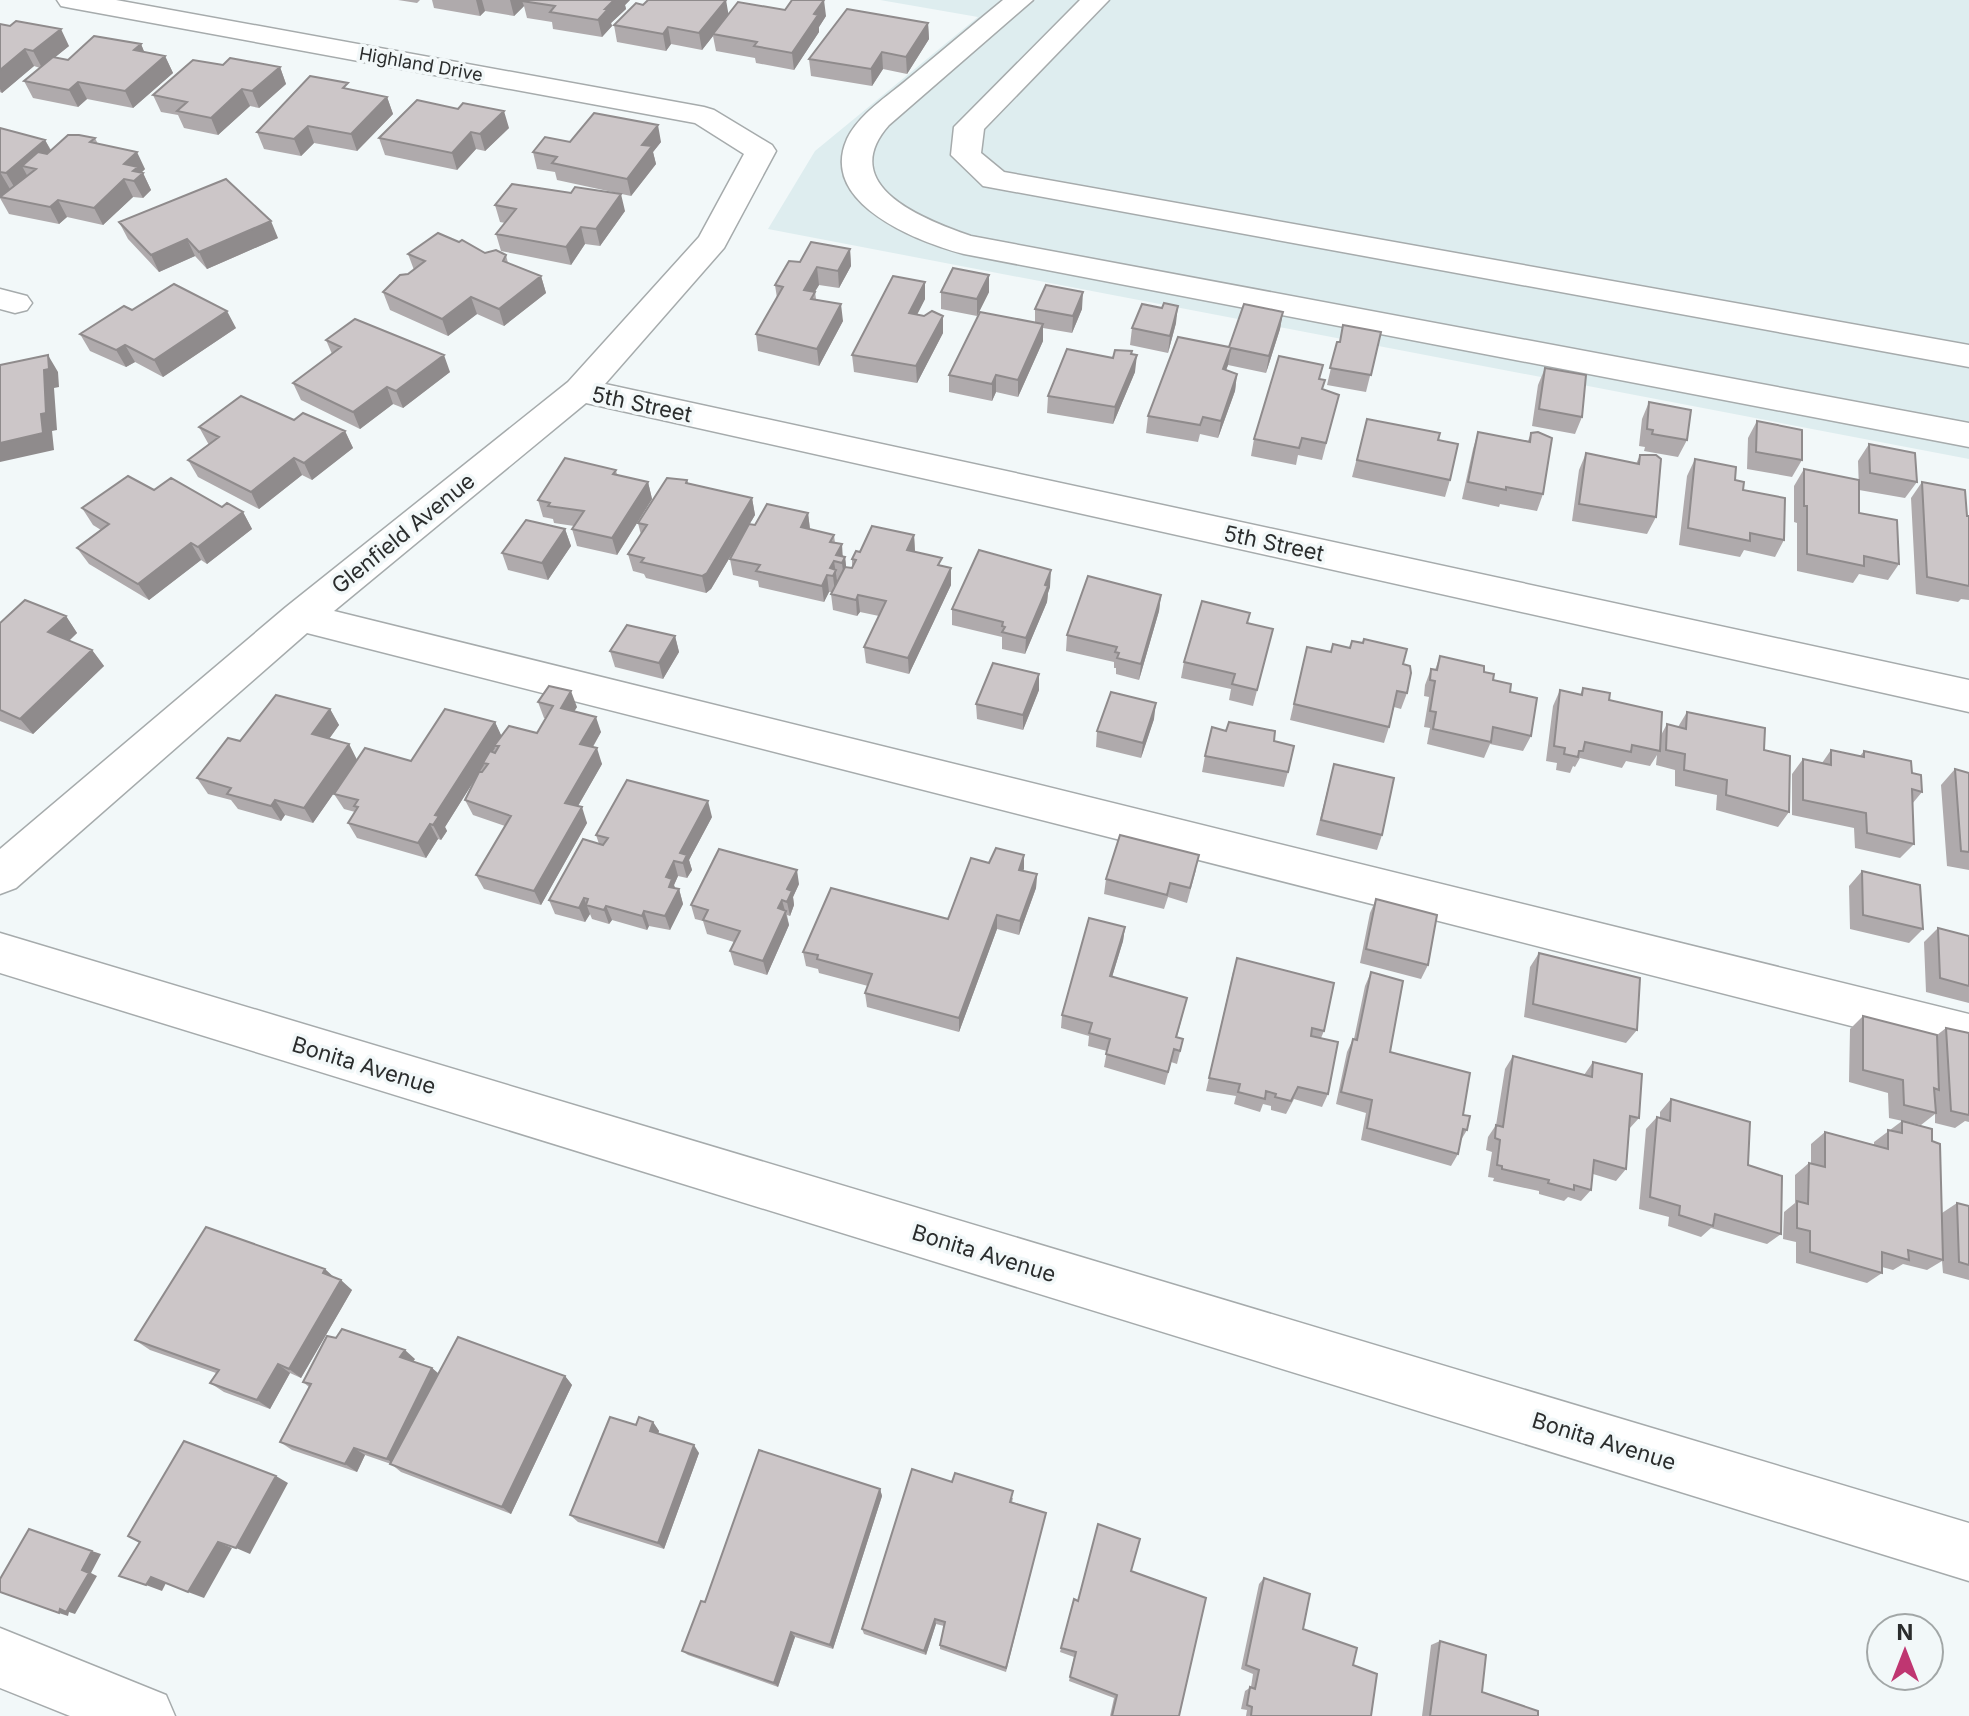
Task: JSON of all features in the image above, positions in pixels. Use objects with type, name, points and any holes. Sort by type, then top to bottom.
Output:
[{"type":"street","name":"Highland Drive","points":[[71,0],[704,116],[761,151]]},
{"type":"street","points":[[1019,0],[879,119],[861,141],[859,165],[864,187],[882,206],[914,227],[964,244],[1969,435]]},
{"type":"street","points":[[1095,0],[969,127],[966,155],[994,179],[1969,356]]},
{"type":"street","name":"Glenfield Avenue","points":[[0,875],[300,617],[580,390],[713,241],[761,151]]},
{"type":"street","name":"5th Street","points":[[580,390],[1969,696]]},
{"type":"street","points":[[300,617],[1969,1035]]},
{"type":"street","name":"Bonita Avenue","points":[[0,953],[1969,1552]]},
{"type":"street","points":[[0,1658],[145,1716]]},
{"type":"shaded area","points":[[880,0],[1969,0],[1969,459],[768,229],[815,151],[978,17]]},
{"type":"building","points":[[523,0],[614,0],[598,20],[550,12],[555,6]]},
{"type":"building","points":[[648,0],[726,0],[699,33],[668,27],[663,34],[614,25],[636,3],[643,5]]},
{"type":"building","points":[[792,0],[824,0],[814,14],[818,15],[792,53],[754,46],[757,42],[713,34],[738,2],[785,10]]},
{"type":"building","points":[[847,9],[928,23],[906,57],[882,52],[871,69],[809,59]]},
{"type":"building","points":[[16,21],[61,29],[33,51],[25,49],[0,70],[0,24],[10,26]]},
{"type":"building","points":[[94,36],[141,44],[134,50],[165,56],[125,91],[78,82],[69,90],[24,81],[53,57],[68,60]]},
{"type":"building","points":[[230,58],[280,67],[252,91],[242,89],[211,118],[177,111],[187,102],[153,95],[193,60],[223,65]]},
{"type":"building","points":[[310,76],[348,83],[343,88],[387,97],[351,134],[308,126],[294,139],[257,132]]},
{"type":"building","points":[[417,100],[458,109],[463,103],[504,111],[480,134],[471,132],[452,153],[379,138]]},
{"type":"building","points":[[594,113],[658,125],[642,145],[652,146],[627,179],[552,163],[557,157],[533,152],[545,137],[570,142]]},
{"type":"building","points":[[0,128],[45,140],[6,173],[0,172]]},
{"type":"building","points":[[68,135],[95,138],[90,142],[137,152],[124,164],[138,167],[133,171],[143,173],[134,181],[124,179],[94,208],[58,200],[50,207],[0,197],[36,169],[22,166],[38,152],[47,154]]},
{"type":"building","points":[[226,179],[271,221],[199,252],[187,239],[151,255],[119,222]]},
{"type":"building","points":[[512,184],[571,193],[575,187],[621,194],[596,229],[581,227],[566,247],[496,234],[516,209],[495,205]]},
{"type":"building","points":[[438,233],[459,242],[462,240],[485,253],[496,250],[506,255],[503,261],[541,276],[499,309],[471,297],[442,319],[383,292],[400,275],[408,274],[425,261],[408,254]]},
{"type":"building","points":[[811,242],[850,249],[838,271],[817,267],[804,290],[815,292],[811,299],[841,304],[817,349],[756,334],[783,287],[775,285],[789,261],[800,262]]},
{"type":"building","points":[[953,268],[989,275],[977,299],[941,292]]},
{"type":"building","points":[[893,276],[925,282],[909,313],[924,316],[932,311],[943,316],[916,366],[852,355]]},
{"type":"building","points":[[174,284],[227,311],[154,360],[125,345],[116,350],[80,334],[124,306],[132,310]]},
{"type":"building","points":[[1046,285],[1083,292],[1073,316],[1035,309]]},
{"type":"building","points":[[1164,303],[1178,306],[1170,336],[1132,328],[1142,304],[1162,308]]},
{"type":"building","points":[[1244,304],[1283,312],[1269,356],[1231,348],[1223,369],[1237,374],[1221,421],[1203,417],[1200,425],[1148,416],[1178,337],[1229,347]]},
{"type":"building","points":[[980,312],[1043,324],[1018,380],[996,375],[992,384],[949,375]]},
{"type":"building","points":[[355,319],[444,355],[396,391],[387,387],[353,412],[293,383],[341,347],[326,340]]},
{"type":"building","points":[[1343,325],[1381,332],[1371,375],[1330,368]]},
{"type":"building","points":[[1067,349],[1113,358],[1115,350],[1132,351],[1131,354],[1137,355],[1115,407],[1048,396]]},
{"type":"building","points":[[48,355],[49,369],[44,370],[46,413],[41,414],[43,433],[0,443],[0,365]]},
{"type":"building","points":[[1279,356],[1323,365],[1319,379],[1325,380],[1322,389],[1339,395],[1326,443],[1302,438],[1299,448],[1254,439]]},
{"type":"building","points":[[1545,368],[1586,375],[1582,417],[1539,409]]},
{"type":"building","points":[[241,396],[294,420],[303,413],[345,431],[304,463],[294,458],[251,492],[188,460],[219,437],[199,427]]},
{"type":"building","points":[[1649,402],[1691,410],[1687,440],[1652,434],[1653,430],[1647,429]]},
{"type":"building","points":[[1367,419],[1440,433],[1438,440],[1458,444],[1450,480],[1357,460]]},
{"type":"building","points":[[1757,421],[1802,430],[1802,460],[1756,452]]},
{"type":"building","points":[[1478,432],[1530,442],[1531,433],[1538,432],[1552,438],[1543,494],[1468,482]]},
{"type":"building","points":[[1869,444],[1915,453],[1917,482],[1870,473]]},
{"type":"building","points":[[1586,453],[1639,464],[1640,455],[1656,455],[1661,459],[1656,517],[1579,504]]},
{"type":"building","points":[[565,458],[616,470],[613,474],[648,482],[612,538],[572,529],[584,511],[548,506],[550,503],[538,500]]},
{"type":"building","points":[[1695,459],[1736,467],[1735,480],[1744,482],[1743,490],[1785,498],[1784,540],[1750,533],[1750,541],[1688,528]]},
{"type":"building","points":[[1804,469],[1859,480],[1859,513],[1897,520],[1899,564],[1864,556],[1864,566],[1807,554]]},
{"type":"building","points":[[128,476],[154,490],[171,478],[222,507],[227,503],[243,512],[198,547],[191,543],[138,584],[77,548],[109,524],[82,508]]},
{"type":"building","points":[[667,478],[687,480],[686,483],[752,498],[707,573],[702,576],[641,562],[644,558],[628,554],[647,525],[638,523]]},
{"type":"building","points":[[1922,482],[1965,490],[1969,516],[1969,586],[1927,577]]},
{"type":"building","points":[[767,504],[808,513],[801,527],[834,535],[830,542],[842,544],[836,555],[845,557],[842,563],[834,561],[830,568],[836,570],[833,576],[827,575],[822,586],[756,571],[760,565],[730,559],[749,524],[755,525]]},
{"type":"building","points":[[526,520],[565,529],[542,563],[502,553]]},
{"type":"building","points":[[872,526],[914,535],[907,550],[942,558],[938,565],[951,568],[908,658],[864,647],[886,601],[858,595],[856,600],[831,594],[845,567],[852,568],[856,560],[852,559],[856,551],[860,552]]},
{"type":"building","points":[[979,550],[1051,570],[1045,585],[1048,586],[1026,638],[1002,632],[1005,627],[1002,626],[1003,622],[952,609]]},
{"type":"building","points":[[1088,576],[1161,595],[1141,664],[1117,658],[1117,647],[1067,635]]},
{"type":"building","points":[[25,600],[66,616],[48,632],[92,650],[20,719],[0,710],[0,623]]},
{"type":"building","points":[[1202,601],[1250,613],[1247,623],[1273,629],[1257,690],[1232,684],[1235,674],[1184,662]]},
{"type":"building","points":[[627,625],[675,636],[659,663],[610,651]]},
{"type":"building","points":[[1364,639],[1407,649],[1403,664],[1410,666],[1411,673],[1407,693],[1397,691],[1389,727],[1294,704],[1307,647],[1331,652],[1333,644],[1350,648],[1352,641],[1363,643]]},
{"type":"building","points":[[1440,656],[1484,666],[1484,672],[1494,674],[1493,680],[1511,684],[1510,692],[1537,698],[1531,736],[1493,727],[1491,742],[1433,729],[1436,712],[1430,711],[1435,681],[1430,680],[1431,669],[1437,670]]},
{"type":"building","points":[[993,663],[1039,674],[1023,715],[976,704]]},
{"type":"building","points":[[549,686],[571,691],[561,708],[596,717],[580,744],[597,748],[565,803],[582,807],[534,891],[476,875],[511,816],[465,800],[479,772],[488,764],[483,763],[490,751],[495,753],[499,746],[494,746],[509,726],[537,733],[553,706],[538,702]]},
{"type":"building","points":[[1583,688],[1610,693],[1609,700],[1662,712],[1660,751],[1632,745],[1631,752],[1585,742],[1578,757],[1564,754],[1565,748],[1554,746],[1560,690],[1582,695]]},
{"type":"building","points":[[1111,692],[1156,703],[1143,743],[1097,731]]},
{"type":"building","points":[[276,695],[330,709],[312,734],[349,744],[304,808],[275,800],[271,806],[227,794],[231,788],[197,778],[228,738],[240,741]]},
{"type":"building","points":[[445,709],[495,722],[435,815],[439,816],[418,843],[348,823],[358,807],[354,806],[358,800],[334,794],[365,748],[411,761]]},
{"type":"building","points":[[1687,712],[1765,728],[1764,750],[1790,756],[1789,812],[1726,795],[1727,780],[1684,770],[1685,754],[1666,750],[1667,724],[1686,729]]},
{"type":"building","points":[[1229,722],[1275,731],[1274,741],[1294,746],[1288,772],[1205,756],[1212,727],[1226,731]]},
{"type":"building","points":[[1831,750],[1864,757],[1864,751],[1911,761],[1912,773],[1921,775],[1922,792],[1912,789],[1914,844],[1867,833],[1866,813],[1803,800],[1803,759],[1831,765]]},
{"type":"building","points":[[1334,764],[1394,778],[1382,835],[1321,820]]},
{"type":"building","points":[[1955,769],[1969,773],[1969,852],[1961,851]]},
{"type":"building","points":[[627,780],[708,801],[680,853],[687,855],[683,863],[674,861],[666,877],[672,879],[669,887],[679,889],[665,916],[644,911],[642,916],[606,906],[604,910],[586,905],[588,899],[584,898],[579,908],[549,900],[583,839],[603,845],[608,838],[596,835]]},
{"type":"building","points":[[1120,835],[1199,855],[1190,888],[1170,883],[1167,895],[1106,879]]},
{"type":"building","points":[[996,848],[1024,855],[1019,870],[1037,874],[1020,921],[997,915],[959,1018],[865,993],[872,974],[817,959],[818,955],[803,952],[831,888],[948,919],[971,858],[989,863]]},
{"type":"building","points":[[719,849],[797,870],[787,889],[792,891],[787,902],[782,900],[778,908],[786,911],[763,961],[730,951],[740,931],[703,920],[708,910],[691,905]]},
{"type":"building","points":[[1862,871],[1920,885],[1923,929],[1863,915]]},
{"type":"building","points":[[1376,899],[1437,915],[1428,965],[1366,949]]},
{"type":"building","points":[[1089,918],[1125,927],[1110,976],[1187,998],[1176,1037],[1183,1039],[1180,1051],[1174,1049],[1168,1072],[1106,1054],[1110,1039],[1089,1033],[1092,1023],[1062,1015]]},
{"type":"building","points":[[1938,928],[1969,936],[1969,986],[1940,978]]},
{"type":"building","points":[[1539,953],[1640,978],[1637,1030],[1533,1004]]},
{"type":"building","points":[[1237,958],[1334,983],[1324,1031],[1312,1028],[1311,1036],[1338,1042],[1328,1094],[1298,1087],[1291,1101],[1266,1091],[1265,1099],[1238,1092],[1240,1084],[1209,1078]]},
{"type":"building","points":[[1371,972],[1403,981],[1390,1052],[1470,1073],[1463,1115],[1470,1116],[1467,1130],[1463,1129],[1458,1154],[1367,1128],[1372,1100],[1341,1092],[1353,1039],[1357,1040]]},
{"type":"building","points":[[1863,1016],[1937,1035],[1939,1090],[1934,1088],[1936,1113],[1904,1105],[1903,1080],[1863,1070]]},
{"type":"building","points":[[1946,1028],[1969,1033],[1969,1115],[1951,1111]]},
{"type":"building","points":[[1513,1056],[1592,1077],[1593,1062],[1642,1074],[1639,1118],[1630,1116],[1626,1169],[1594,1160],[1591,1190],[1574,1185],[1574,1190],[1497,1165],[1500,1140],[1495,1138],[1496,1125],[1503,1127]]},
{"type":"building","points":[[1671,1099],[1750,1122],[1748,1165],[1782,1176],[1781,1234],[1715,1214],[1713,1226],[1679,1215],[1680,1206],[1650,1197],[1657,1117],[1670,1121]]},
{"type":"building","points":[[1902,1121],[1932,1129],[1932,1141],[1940,1144],[1943,1260],[1908,1250],[1909,1260],[1882,1252],[1882,1273],[1810,1252],[1810,1231],[1797,1228],[1797,1201],[1808,1204],[1809,1163],[1825,1167],[1825,1132],[1888,1149],[1888,1130],[1902,1133]]},
{"type":"building","points":[[1957,1203],[1969,1206],[1969,1265],[1959,1262]]},
{"type":"building","points":[[206,1227],[325,1269],[323,1273],[341,1280],[289,1369],[278,1364],[257,1400],[210,1383],[219,1370],[135,1340]]},
{"type":"building","points":[[342,1329],[405,1350],[400,1357],[432,1368],[387,1459],[354,1448],[345,1464],[280,1442],[311,1384],[303,1382],[327,1336],[336,1338]]},
{"type":"building","points":[[458,1337],[565,1376],[502,1507],[390,1464]]},
{"type":"building","points":[[610,1417],[636,1425],[639,1417],[653,1422],[650,1431],[694,1445],[658,1543],[570,1515]]},
{"type":"building","points":[[184,1441],[276,1476],[236,1548],[218,1542],[188,1592],[151,1577],[146,1585],[119,1576],[140,1542],[128,1536]]},
{"type":"building","points":[[759,1450],[880,1489],[830,1645],[791,1632],[774,1683],[682,1651],[701,1601],[705,1602]]},
{"type":"building","points":[[912,1469],[952,1482],[955,1473],[1013,1491],[1010,1502],[1046,1513],[1006,1668],[940,1645],[945,1622],[935,1619],[924,1651],[862,1629]]},
{"type":"building","points":[[1098,1524],[1140,1539],[1131,1571],[1206,1598],[1179,1716],[1112,1716],[1117,1695],[1070,1677],[1076,1652],[1061,1648],[1074,1599],[1078,1601]]},
{"type":"building","points":[[29,1529],[92,1551],[82,1570],[89,1573],[66,1612],[60,1609],[59,1613],[0,1592],[0,1579]]},
{"type":"building","points":[[1264,1578],[1310,1594],[1303,1629],[1357,1648],[1353,1665],[1377,1674],[1371,1716],[1251,1716],[1252,1707],[1247,1705],[1250,1687],[1255,1689],[1259,1670],[1246,1665]]},
{"type":"building","points":[[1440,1641],[1486,1655],[1482,1692],[1538,1711],[1538,1716],[1430,1716]]}]
